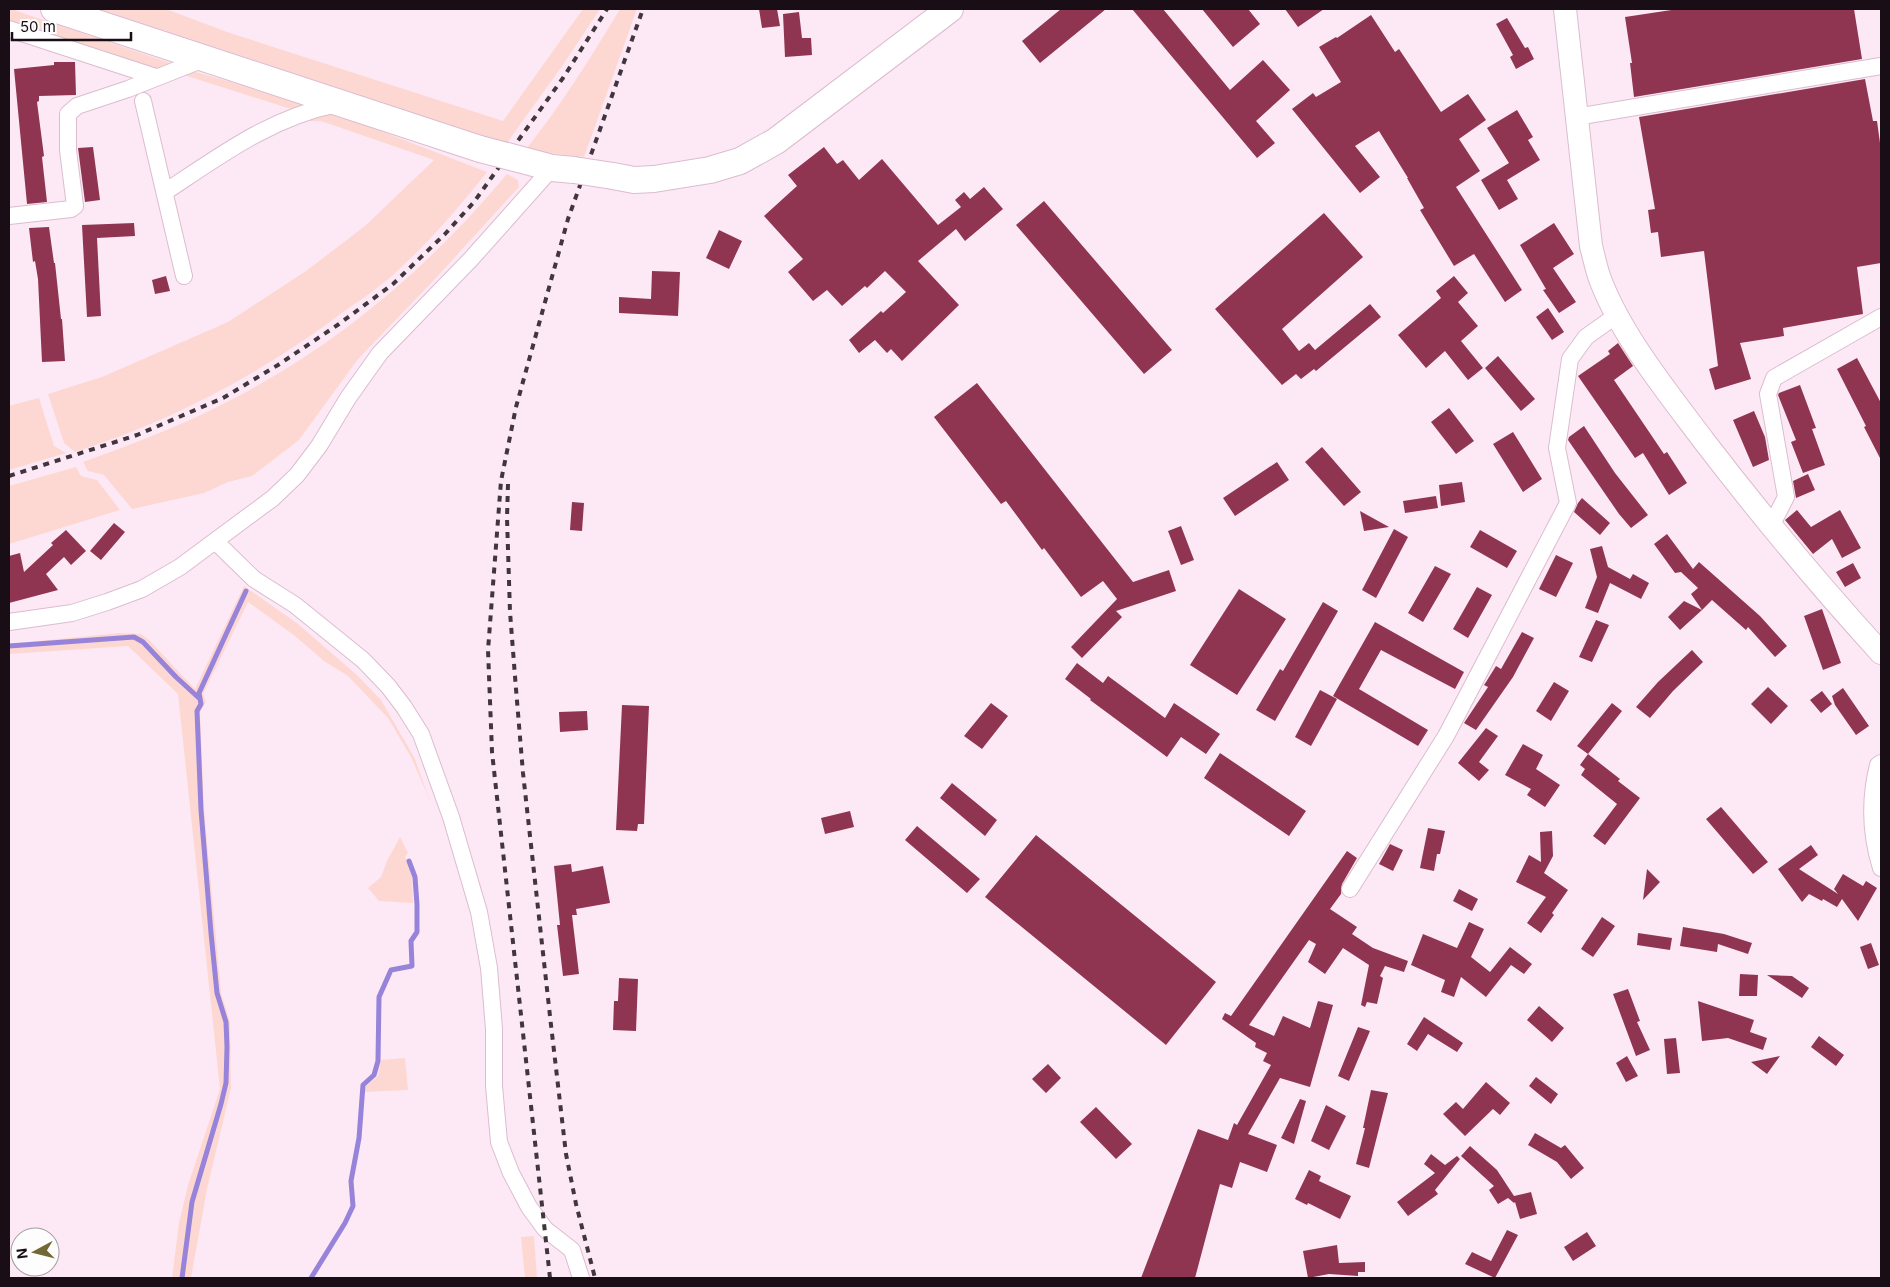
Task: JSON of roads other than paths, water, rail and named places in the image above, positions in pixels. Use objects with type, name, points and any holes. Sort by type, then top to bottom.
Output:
[{"type":"main road","points":[[54,9],[480,148],[563,169],[634,180],[662,178],[710,170],[740,161],[776,140],[950,9]]},
{"type":"main road","points":[[1565,9],[1591,246],[1600,279],[1617,315],[1657,378],[1771,526],[1881,653]]},
{"type":"street","points":[[9,29],[156,77]]},
{"type":"street","points":[[9,216],[71,209],[75,206],[68,150],[68,114],[77,106],[128,89],[204,59]]},
{"type":"street","points":[[1576,116],[1881,66]]},
{"type":"street","points":[[144,101],[184,276]]},
{"type":"street","points":[[165,192],[251,136],[288,118],[317,108],[342,103]]},
{"type":"street","points":[[9,622],[72,613],[142,589],[180,567],[216,542],[273,498],[297,475],[319,446],[348,398],[380,353],[471,259],[563,169]]},
{"type":"street","points":[[1350,889],[1446,736],[1568,503],[1557,448],[1570,359],[1586,337],[1617,315]]},
{"type":"street","points":[[1771,526],[1786,497],[1768,394],[1774,378],[1881,317]]},
{"type":"street","points":[[216,542],[254,579],[295,605],[363,660],[388,686],[421,734],[451,817],[479,912],[489,968],[494,1028],[494,1086],[499,1142],[511,1173],[528,1207],[544,1229],[572,1250],[582,1278]]},
{"type":"street","points":[[1881,764],[1878,765],[1872,786],[1871,826],[1881,868]]},
{"type":"waterway","points":[[182,1278],[192,1202],[226,1083],[227,1047],[226,1022],[217,993],[211,933],[201,810],[197,711],[201,704],[199,693],[246,591]]},
{"type":"waterway","points":[[9,646],[134,637],[143,642],[200,699]]},
{"type":"waterway","points":[[311,1278],[345,1223],[353,1206],[351,1181],[359,1138],[363,1085],[374,1075],[378,1061],[379,997],[391,970],[412,966],[411,941],[417,932],[417,905],[415,877],[409,861]]},
{"type":"railway","points":[[9,476],[137,435],[223,398],[278,365],[339,324],[393,284],[445,234],[474,202],[563,78],[607,9]]},
{"type":"railway","points":[[550,1278],[492,752],[488,650],[501,481],[516,407],[568,219],[643,9]]},
{"type":"railway","points":[[508,484],[507,518],[510,612],[523,773],[566,1154],[576,1204],[595,1278]]}]
